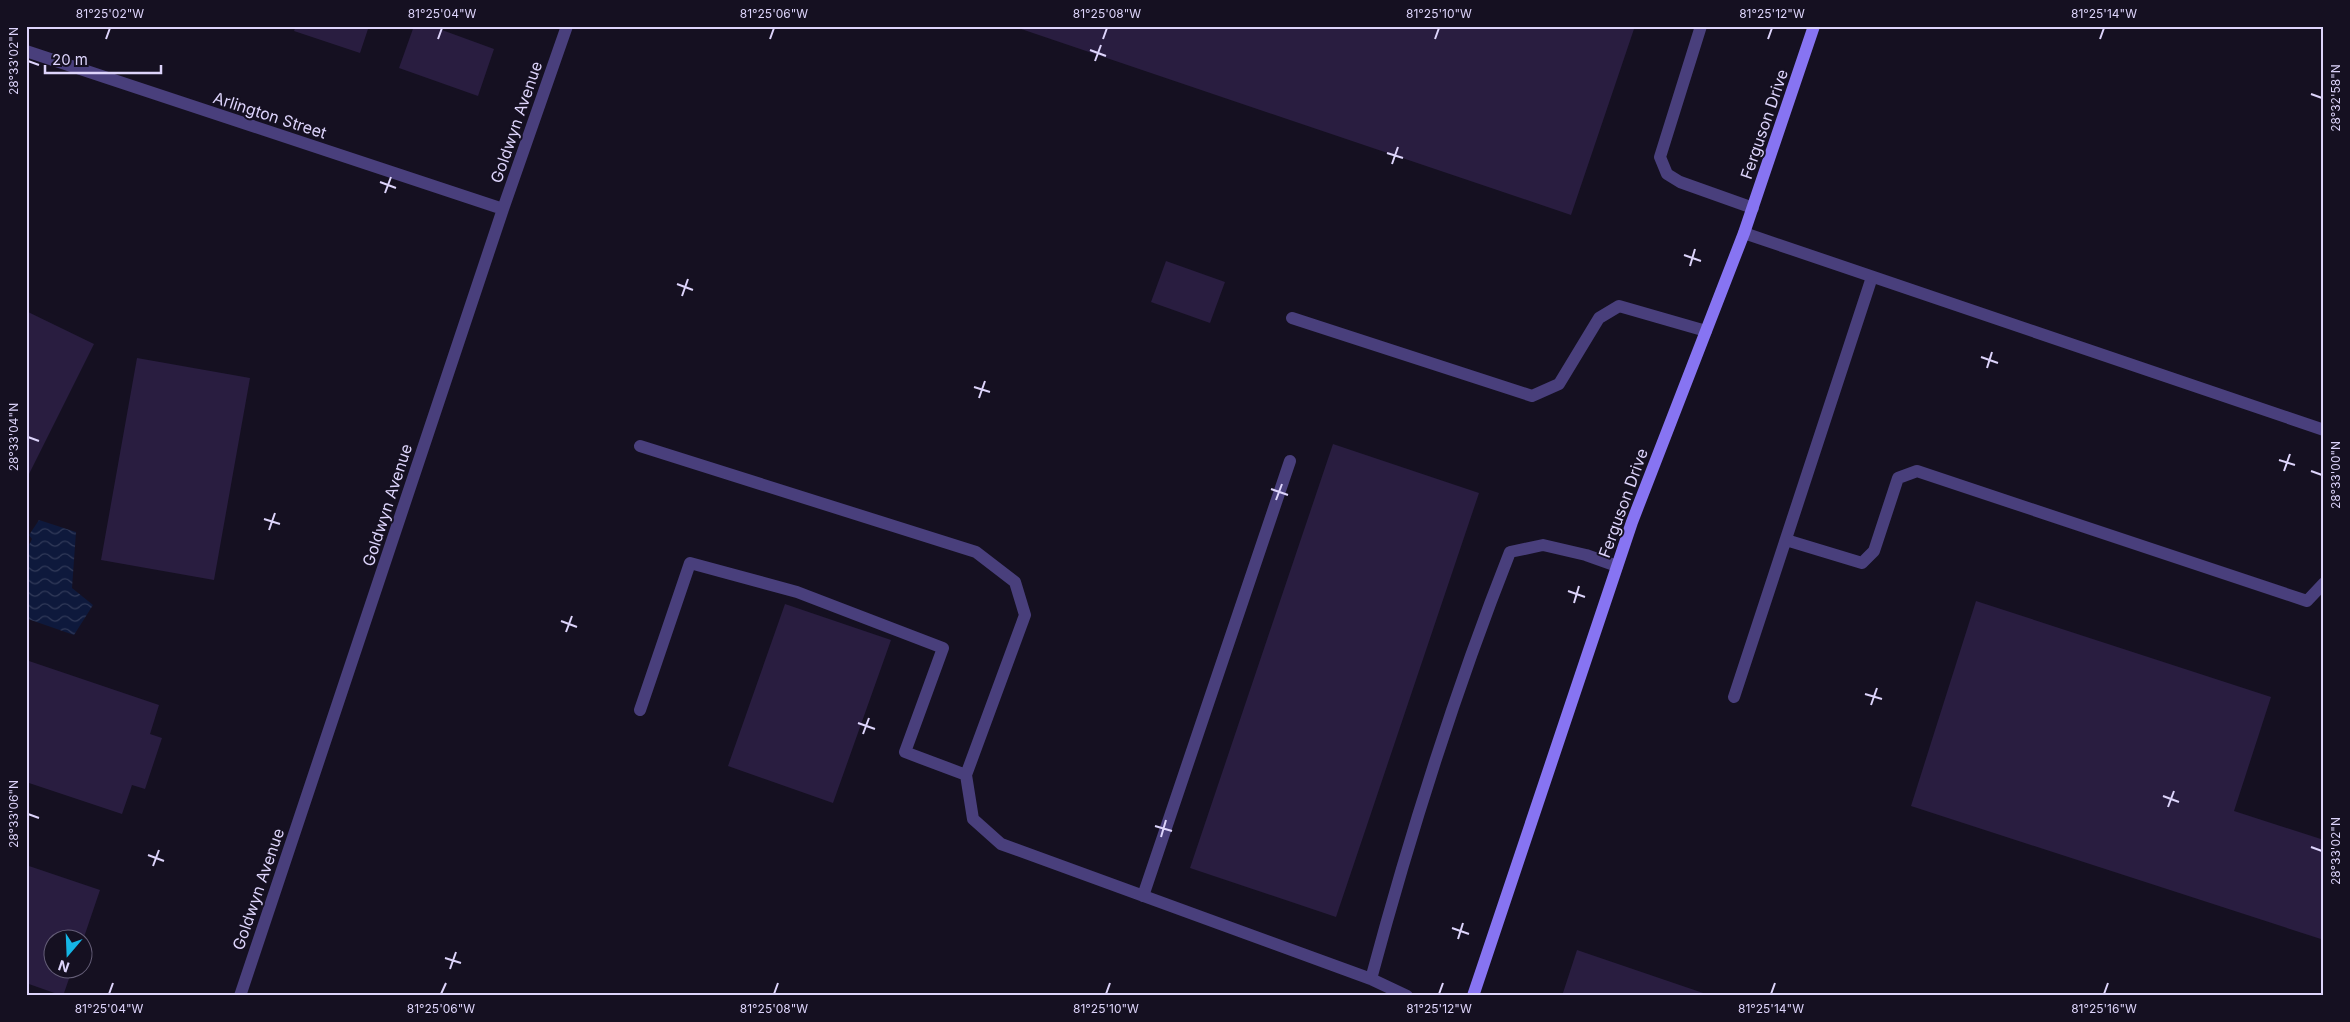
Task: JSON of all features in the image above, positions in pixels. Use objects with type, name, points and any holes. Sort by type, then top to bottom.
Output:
[{"type":"street","name":"Goldwyn Avenue","points":[[240,996],[503,209],[567,26]]},
{"type":"street","points":[[1702,26],[1660,156],[1667,174],[1680,182],[1753,208]]},
{"type":"street","name":"Ferguson Drive","points":[[1473,996],[1632,522],[1744,233],[1814,26]]},
{"type":"street","name":"Arlington Street","points":[[26,51],[503,209]]},
{"type":"street","points":[[1744,233],[2324,430]]},
{"type":"street","points":[[1734,697],[1872,277]]},
{"type":"street","points":[[1292,318],[1532,396],[1559,384],[1599,318],[1619,306],[1706,332]]},
{"type":"street","points":[[640,446],[976,552],[1015,582],[1025,615],[966,775],[973,819],[1001,844],[1371,979],[1407,996]]},
{"type":"street","points":[[1144,896],[1290,461]]},
{"type":"street","points":[[1786,540],[1862,563],[1874,552],[1898,478],[1917,471],[2307,601],[2324,583]]},
{"type":"street","points":[[1371,979],[1407,846],[1490,603],[1510,552],[1543,545],[1586,555],[1617,566]]},
{"type":"street","points":[[640,710],[690,563],[797,592],[943,648],[905,752],[966,775]]},
{"type":"water","points":[[39,520],[76,532],[72,588],[93,605],[74,635],[28,619],[26,615],[26,551],[32,539],[29,535]]},
{"type":"building","points":[[296,26],[369,26],[360,53],[294,31]]},
{"type":"building","points":[[414,26],[431,26],[494,49],[478,96],[399,68]]},
{"type":"building","points":[[1012,26],[1635,26],[1571,215]]},
{"type":"building","points":[[1166,261],[1225,282],[1210,323],[1151,302]]},
{"type":"building","points":[[26,311],[94,344],[26,480]]},
{"type":"building","points":[[137,358],[250,378],[214,580],[101,560]]},
{"type":"building","points":[[1333,444],[1479,493],[1336,917],[1190,868]]},
{"type":"building","points":[[1976,601],[2271,697],[2234,811],[2324,840],[2324,940],[1911,806]]},
{"type":"building","points":[[785,604],[891,640],[833,803],[728,766]]},
{"type":"building","points":[[26,660],[159,705],[150,734],[162,738],[145,789],[132,785],[122,814],[26,782]]},
{"type":"building","points":[[26,865],[100,890],[86,930],[42,930],[42,980],[69,980],[63,996],[26,983]]},
{"type":"building","points":[[1577,950],[1709,995],[1709,996],[1562,996]]}]
